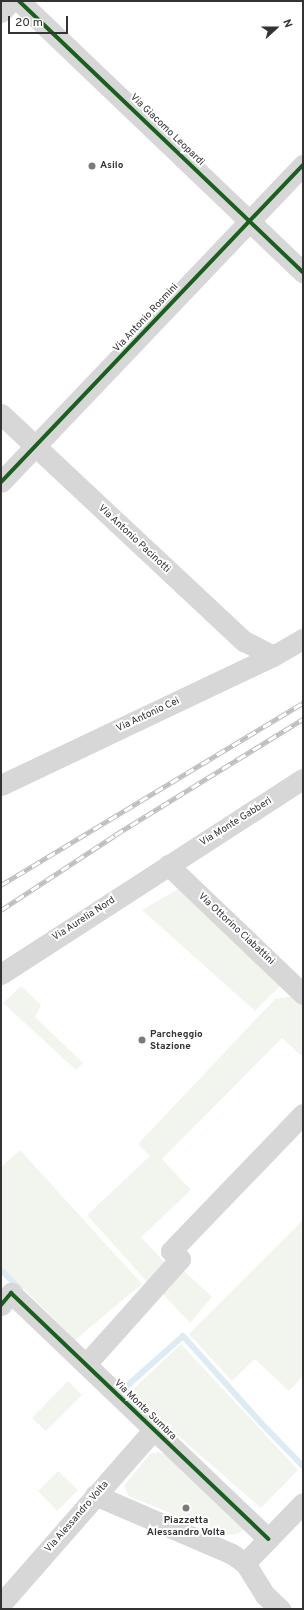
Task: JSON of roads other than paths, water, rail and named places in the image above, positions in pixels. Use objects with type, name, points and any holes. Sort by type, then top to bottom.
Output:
[{"type":"street","points":[[1,12],[12,1]]},
{"type":"street","name":"Via Giacomo Leopardi","points":[[19,1],[303,272]]},
{"type":"street","name":"Via Antonio Rosmini","points":[[1,482],[303,165]]},
{"type":"street","name":"Via Antonio Pacinotti","points":[[1,414],[244,641],[273,656]]},
{"type":"street","name":"Via Antonio Cei","points":[[1,785],[273,656],[300,639]]},
{"type":"street","name":"Via Monte Gabberi","points":[[168,865],[303,779]]},
{"type":"street","name":"Via Aurelia Nord","points":[[1,974],[168,865]]},
{"type":"street","name":"Via Ottorino Ciabattini","points":[[168,865],[303,994]]},
{"type":"street","points":[[86,1364],[180,1259],[171,1251],[299,1126]]},
{"type":"street","name":"Via Monte Sumbra","points":[[6,1299],[86,1364],[268,1539]]},
{"type":"street","name":"Via Alessandro Volta","points":[[1,1604],[154,1429]]},
{"type":"street","points":[[95,1495],[232,1554],[245,1563],[266,1595],[277,1608]]},
{"type":"street","points":[[245,1563],[303,1503]]},
{"type":"waterway","points":[[1,1270],[20,1289]]},
{"type":"waterway","points":[[120,1392],[183,1336],[261,1423],[303,1466]]},
{"type":"railway","points":[[1,885],[303,703]]},
{"type":"railway","points":[[1,910],[115,835],[303,719]]},
{"type":"place","name":"Asilo","points":[[92,166]]},
{"type":"place","name":"Parcheggio Stazione","points":[[142,1040]]},
{"type":"place","name":"Piazzetta Alessandro Volta","points":[[186,1508]]}]
